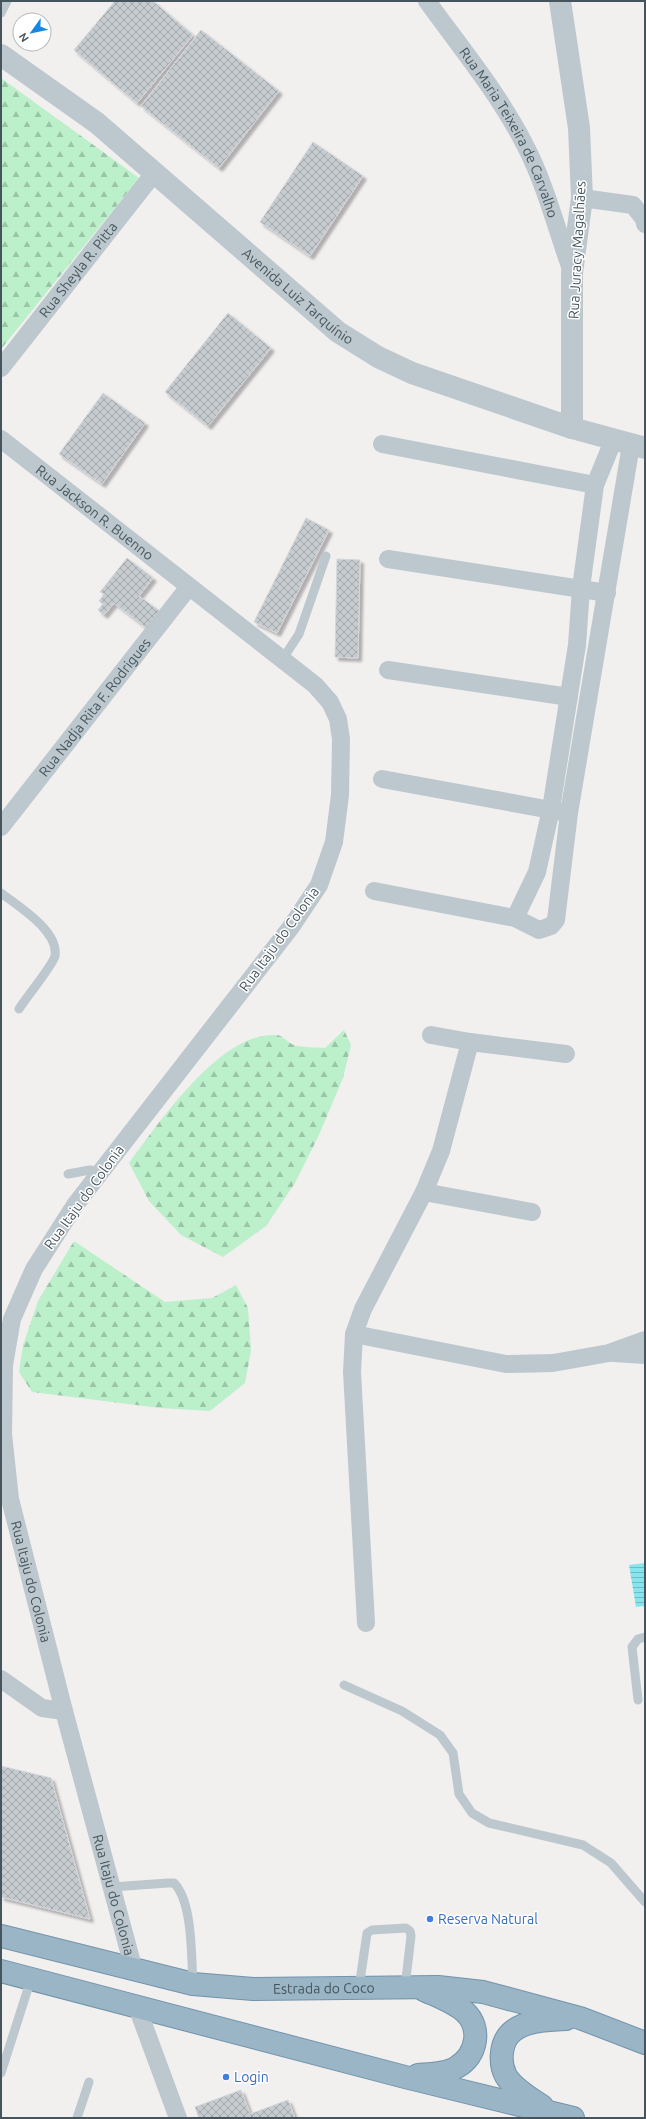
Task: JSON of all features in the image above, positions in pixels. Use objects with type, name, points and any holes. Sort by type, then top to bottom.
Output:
[{"type":"highway","name":"Estrada do Coco","points":[[1,1936],[193,1984],[253,1989],[438,1987],[483,1992],[580,2018],[645,2043]]},
{"type":"highway","points":[[1,1971],[405,2077],[573,2118]]},
{"type":"highway","points":[[405,2077],[445,2072],[457,2068],[468,2058],[477,2036],[473,2022],[464,2012],[412,1988]]},
{"type":"highway","points":[[551,2112],[529,2097],[506,2077],[502,2063],[502,2047],[512,2031],[522,2026],[539,2021],[580,2018]]},
{"type":"street","name":"Rua Maria Teixeira de Carvalho","points":[[427,1],[515,126],[527,148],[572,273]]},
{"type":"street","name":"Rua Juracy Magalhães","points":[[560,1],[579,128],[582,198],[572,273],[572,428]]},
{"type":"street","name":"Avenida Luiz Tarquínio","points":[[1,55],[97,123],[338,332],[378,357],[412,373],[572,428],[630,445]]},
{"type":"street","name":"Rua Sheyla R. Pitta","points":[[1,368],[155,172]]},
{"type":"street","points":[[582,198],[633,205],[644,219],[645,224]]},
{"type":"street","name":"Rua Jackson R. Buenno","points":[[1,438],[188,588]]},
{"type":"street","points":[[382,444],[595,485]]},
{"type":"street","points":[[515,918],[536,872],[551,809],[577,645],[581,588],[595,485],[630,445]]},
{"type":"street","points":[[374,891],[515,918],[539,930],[551,926],[556,920],[569,814],[618,527],[630,445]]},
{"type":"street","points":[[591,517],[618,527]]},
{"type":"street","points":[[388,559],[607,593]]},
{"type":"street","name":"Rua Itaju do Colonia","points":[[134,1970],[64,1711],[10,1499],[3,1434],[4,1365],[12,1319],[34,1269],[75,1205],[291,927],[319,886],[334,842],[340,795],[341,739],[338,719],[330,702],[315,685],[188,588]]},
{"type":"street","name":"Rua Nadja Rita F. Rodrigues","points":[[1,827],[188,588]]},
{"type":"street","points":[[577,645],[598,646]]},
{"type":"street","points":[[388,670],[569,697]]},
{"type":"street","points":[[382,779],[551,809],[569,814]]},
{"type":"street","points":[[431,1035],[470,1042],[566,1054]]},
{"type":"street","points":[[366,1623],[352,1379],[354,1334],[363,1309],[424,1192],[441,1151],[470,1042]]},
{"type":"street","points":[[424,1192],[532,1212]]},
{"type":"street","points":[[354,1334],[506,1364],[554,1363],[609,1353],[645,1340]]},
{"type":"street","points":[[609,1353],[645,1355]]},
{"type":"street","points":[[1,1679],[42,1708],[64,1711]]},
{"type":"street","points":[[137,2007],[178,2118]]},
{"type":"lane","points":[[1,13],[7,1]]},
{"type":"lane","points":[[282,660],[299,634],[326,556]]},
{"type":"lane","points":[[1,893],[38,921],[51,937],[55,946],[55,957],[18,1009]]},
{"type":"lane","points":[[68,1174],[90,1170],[100,1172]]},
{"type":"lane","points":[[638,1700],[632,1648],[638,1639],[645,1637]]},
{"type":"lane","points":[[344,1685],[402,1711],[440,1735],[453,1753],[459,1794],[472,1813],[489,1824],[583,1845],[611,1863],[645,1902]]},
{"type":"lane","points":[[112,1887],[174,1883],[180,1889],[188,1918],[193,1984]]},
{"type":"lane","points":[[359,1988],[367,1933],[372,1930],[406,1928],[410,1931],[411,1936],[412,1988]]},
{"type":"lane","points":[[1,2073],[31,1979]]},
{"type":"lane","points":[[77,2118],[89,2082]]},
{"type":"green space","points":[[1,78],[139,178],[1,349]]},
{"type":"green space","points":[[344,1030],[351,1045],[343,1078],[319,1135],[295,1183],[266,1226],[223,1257],[181,1235],[149,1201],[129,1163],[157,1125],[193,1082],[213,1063],[234,1048],[255,1038],[279,1035],[292,1044],[298,1046],[325,1048]]},
{"type":"green space","points":[[74,1241],[165,1302],[212,1298],[236,1285],[248,1308],[251,1351],[245,1383],[210,1411],[160,1408],[32,1392],[19,1372],[23,1345],[38,1301]]},
{"type":"water","points":[[645,1563],[645,1606],[636,1607],[629,1565]]},
{"type":"building","points":[[115,1],[153,1],[193,35],[137,103],[74,50]]},
{"type":"building","points":[[201,30],[279,91],[219,168],[141,106]]},
{"type":"building","points":[[313,142],[363,176],[310,256],[260,222]]},
{"type":"building","points":[[228,313],[271,348],[208,426],[165,392]]},
{"type":"building","points":[[103,393],[145,423],[102,484],[59,454]]},
{"type":"building","points":[[306,518],[329,530],[277,633],[254,622]]},
{"type":"building","points":[[127,558],[153,578],[139,596],[161,612],[148,629],[114,603],[104,615],[98,610],[103,604],[99,601],[104,594],[100,592]]},
{"type":"building","points":[[337,559],[360,560],[358,658],[335,657]]},
{"type":"building","points":[[1,1766],[51,1778],[90,1919],[1,1897]]},
{"type":"building","points":[[241,2090],[250,2114],[288,2100],[295,2118],[199,2118],[195,2107]]},
{"type":"place","name":"Reserva Natural","points":[[430,1919]]},
{"type":"place","name":"Login","points":[[226,2077]]}]
